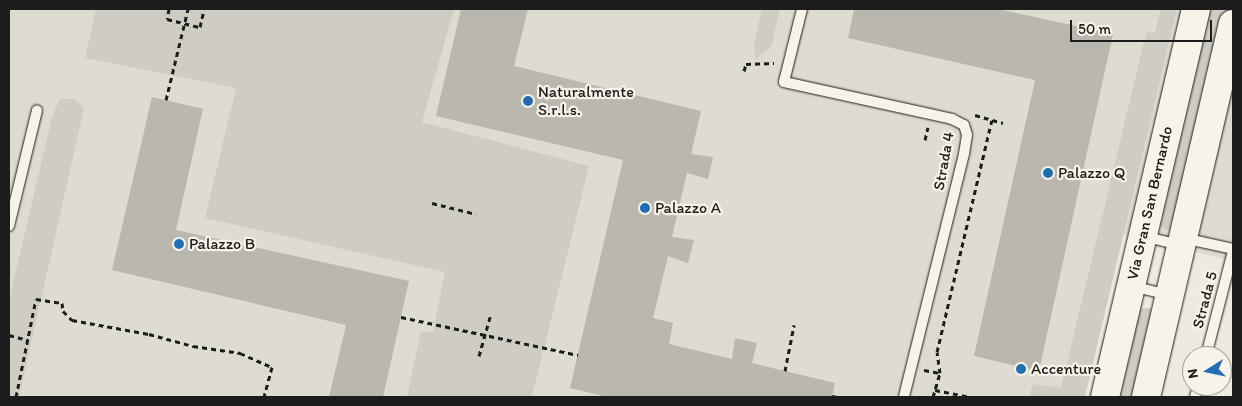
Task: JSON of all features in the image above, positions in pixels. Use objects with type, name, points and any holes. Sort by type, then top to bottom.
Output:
[{"type":"main road","name":"Via Gran San Bernardo","points":[[1105,397],[1196,9]]},
{"type":"main road","points":[[1146,397],[1233,24]]},
{"type":"lane","name":"Strada 4","points":[[802,9],[784,82],[952,119],[964,125],[967,135],[964,154],[904,397]]},
{"type":"lane","points":[[9,226],[37,110]]},
{"type":"lane","name":"Strada 5","points":[[1143,236],[1233,250],[1209,346]]},
{"type":"lane","points":[[1131,286],[1170,296]]},
{"type":"path","points":[[170,9],[167,19],[200,27],[204,9]]},
{"type":"path","points":[[166,100],[188,9]]},
{"type":"path","points":[[744,71],[746,64],[774,64],[776,55]]},
{"type":"path","points":[[933,397],[940,373],[936,352],[992,120]]},
{"type":"path","points":[[432,203],[476,214]]},
{"type":"path","points":[[16,397],[36,299],[62,303],[63,311],[72,320],[149,334],[193,346],[240,353],[272,367],[264,397]]},
{"type":"path","points":[[401,317],[578,355]]},
{"type":"path","points":[[480,356],[490,317]]},
{"type":"path","points":[[785,371],[794,325]]},
{"type":"path","points":[[9,335],[28,340]]},
{"type":"path","points":[[911,367],[940,373]]},
{"type":"path","points":[[936,390],[970,397]]},
{"type":"path","points":[[832,396],[837,397]]},
{"type":"shaded area","points":[[9,9],[1233,9],[1233,261],[1123,235],[1083,397],[9,397]]},
{"type":"shaded area","points":[[96,9],[454,9],[422,122],[589,166],[532,397],[407,397],[421,331],[433,332],[445,272],[205,218],[236,88],[85,58]]},
{"type":"shaded area","points":[[762,9],[780,9],[771,47],[756,59],[754,45]]},
{"type":"shaded area","points":[[1161,9],[1177,9],[1085,397],[1029,397],[1033,384],[1061,388],[1142,50],[1147,32],[1155,33]]},
{"type":"shaded area","points":[[1207,9],[1226,9],[1175,228],[1167,230],[1159,224]]},
{"type":"shaded area","points":[[60,99],[75,99],[84,108],[19,397],[9,397],[9,301],[52,117]]},
{"type":"shaded area","points":[[1150,308],[1155,314],[1138,397],[1116,397],[1139,309]]},
{"type":"building","name":"Palazzo A","points":[[461,9],[528,9],[514,66],[701,111],[691,154],[713,157],[708,179],[687,173],[672,237],[694,240],[688,263],[668,256],[653,318],[673,323],[669,344],[673,345],[732,359],[735,338],[757,343],[752,363],[835,383],[832,397],[607,397],[570,388],[623,160],[436,116]]},
{"type":"building","name":"Palazzo Q","points":[[854,9],[997,9],[1113,34],[1039,371],[974,356],[1035,80],[848,38]]},
{"type":"building","name":"Palazzo B","points":[[152,97],[203,109],[176,230],[409,281],[383,397],[329,397],[346,325],[112,270]]},
{"type":"place","name":"Naturalmente S.r.l.s.","points":[[528,101]]},
{"type":"place","name":"Palazzo Q","points":[[1048,173]]},
{"type":"place","name":"Palazzo A","points":[[645,208]]},
{"type":"place","name":"Palazzo B","points":[[179,244]]},
{"type":"place","name":"Accenture","points":[[1021,369]]}]
